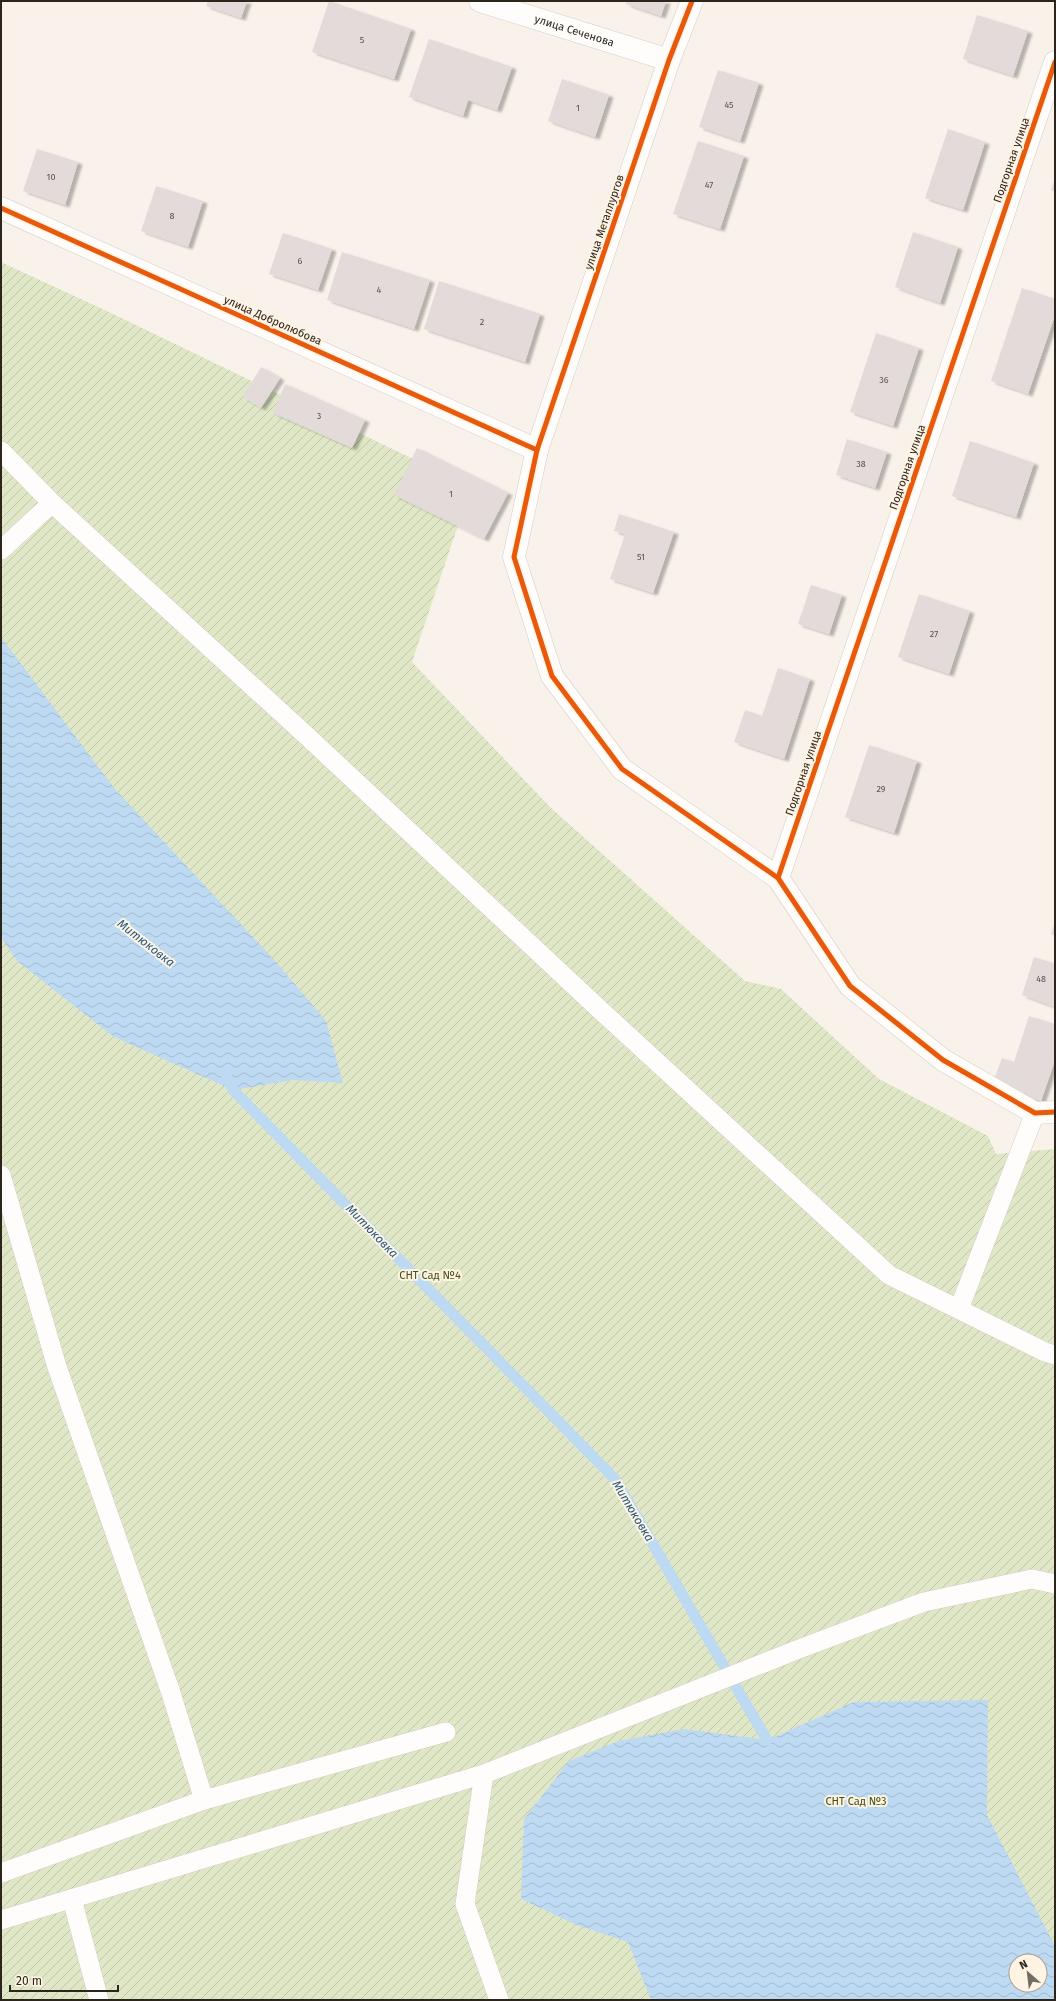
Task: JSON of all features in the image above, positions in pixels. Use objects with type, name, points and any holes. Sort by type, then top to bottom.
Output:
[{"type":"street","name":"улица Сеченова","points":[[480,1],[669,60]]},
{"type":"street","name":"улица Металлургов","points":[[692,1],[669,60],[537,450],[514,557],[552,676],[622,769],[778,878]]},
{"type":"street","name":"Подгорная улица","points":[[778,878],[1055,62]]},
{"type":"street","name":"улица Добролюбова","points":[[1,208],[537,450]]},
{"type":"street","points":[[778,878],[850,986],[943,1060],[1045,1112]]},
{"type":"lane","points":[[1,451],[52,503],[309,738],[597,1007],[889,1274],[1045,1352],[1055,1355]]},
{"type":"lane","points":[[1,550],[52,503]]},
{"type":"lane","points":[[959,1309],[1045,1112]]},
{"type":"lane","points":[[1,1175],[57,1367],[171,1693],[204,1800]]},
{"type":"lane","points":[[1,1920],[484,1774],[799,1649],[924,1602],[1032,1579],[1055,1584]]},
{"type":"lane","points":[[1,1873],[204,1800],[446,1732]]},
{"type":"lane","points":[[484,1774],[465,1904],[499,2000]]},
{"type":"lane","points":[[72,1899],[100,2000]]},
{"type":"green space","name":"СНТ Сад №4","points":[[1,262],[111,313],[471,487],[412,662],[551,808],[745,981],[781,989],[879,1079],[988,1136],[996,1154],[1055,1149],[1055,2000],[1,2000]]},
{"type":"water","points":[[1,637],[114,788],[277,963],[326,1021],[343,1083],[293,1080],[233,1090],[114,1037],[17,961],[1,937]]},
{"type":"water","points":[[988,1700],[987,1815],[1055,1946],[1055,2000],[651,2000],[628,1942],[577,1925],[521,1899],[524,1819],[569,1761],[619,1741],[684,1729],[767,1740],[854,1702]]},
{"type":"building","points":[[208,1],[247,1],[241,18],[206,6]]},
{"type":"building","points":[[329,1],[411,29],[394,79],[312,52]]},
{"type":"building","points":[[627,1],[666,1],[661,16],[626,4]]},
{"type":"building","points":[[977,15],[1028,31],[1013,76],[963,59]]},
{"type":"building","points":[[429,39],[512,67],[497,110],[468,100],[463,116],[409,97]]},
{"type":"building","points":[[718,70],[759,83],[740,141],[699,127]]},
{"type":"building","points":[[562,79],[609,95],[595,137],[548,121]]},
{"type":"building","points":[[948,129],[985,142],[963,210],[925,198]]},
{"type":"building","points":[[698,141],[744,156],[720,229],[673,214]]},
{"type":"building","points":[[37,149],[78,162],[65,205],[23,191]]},
{"type":"building","points":[[1055,178],[1055,192],[1051,190]]},
{"type":"building","points":[[156,186],[203,201],[188,247],[141,231]]},
{"type":"building","points":[[913,232],[958,247],[940,303],[895,287]]},
{"type":"building","points":[[283,233],[332,249],[318,290],[269,274]]},
{"type":"building","points":[[342,252],[430,280],[414,329],[327,300]]},
{"type":"building","points":[[439,281],[540,314],[525,362],[424,329]]},
{"type":"building","points":[[1022,288],[1055,299],[1055,315],[1028,394],[991,381]]},
{"type":"building","points":[[876,333],[919,348],[893,426],[850,412]]},
{"type":"building","points":[[261,367],[280,378],[261,408],[243,397]]},
{"type":"building","points":[[285,384],[365,420],[352,448],[273,413]]},
{"type":"building","points":[[847,439],[887,452],[875,488],[836,475]]},
{"type":"building","points":[[970,441],[1034,463],[1016,517],[952,496]]},
{"type":"building","points":[[417,448],[508,493],[484,539],[394,495]]},
{"type":"building","points":[[619,514],[674,532],[653,593],[610,579],[625,534],[614,531]]},
{"type":"building","points":[[811,585],[842,595],[829,634],[798,624]]},
{"type":"building","points":[[919,594],[970,611],[949,674],[898,657]]},
{"type":"building","points":[[778,668],[810,679],[784,759],[734,742],[745,710],[762,716]]},
{"type":"building","points":[[869,745],[917,761],[894,833],[845,817]]},
{"type":"building","points":[[1055,922],[1055,936],[1051,934]]},
{"type":"building","points":[[1034,957],[1055,964],[1055,1007],[1022,995]]},
{"type":"building","points":[[1029,1016],[1055,1024],[1055,1060],[1041,1101],[992,1085],[1002,1058],[1014,1062]]},
{"type":"waterway","name":"Митюковка","points":[[227,1077],[233,1090],[615,1479],[767,1740]]},
{"type":"cycle path","points":[[692,1],[669,60],[537,450],[514,557],[552,676],[622,769],[778,878],[850,986],[943,1060],[1035,1113],[1055,1112]]},
{"type":"cycle path","points":[[778,878],[1055,62]]},
{"type":"cycle path","points":[[1,208],[537,450]]},
{"type":"park label","name":"СНТ Сад №3","points":[[856,1801]]}]
